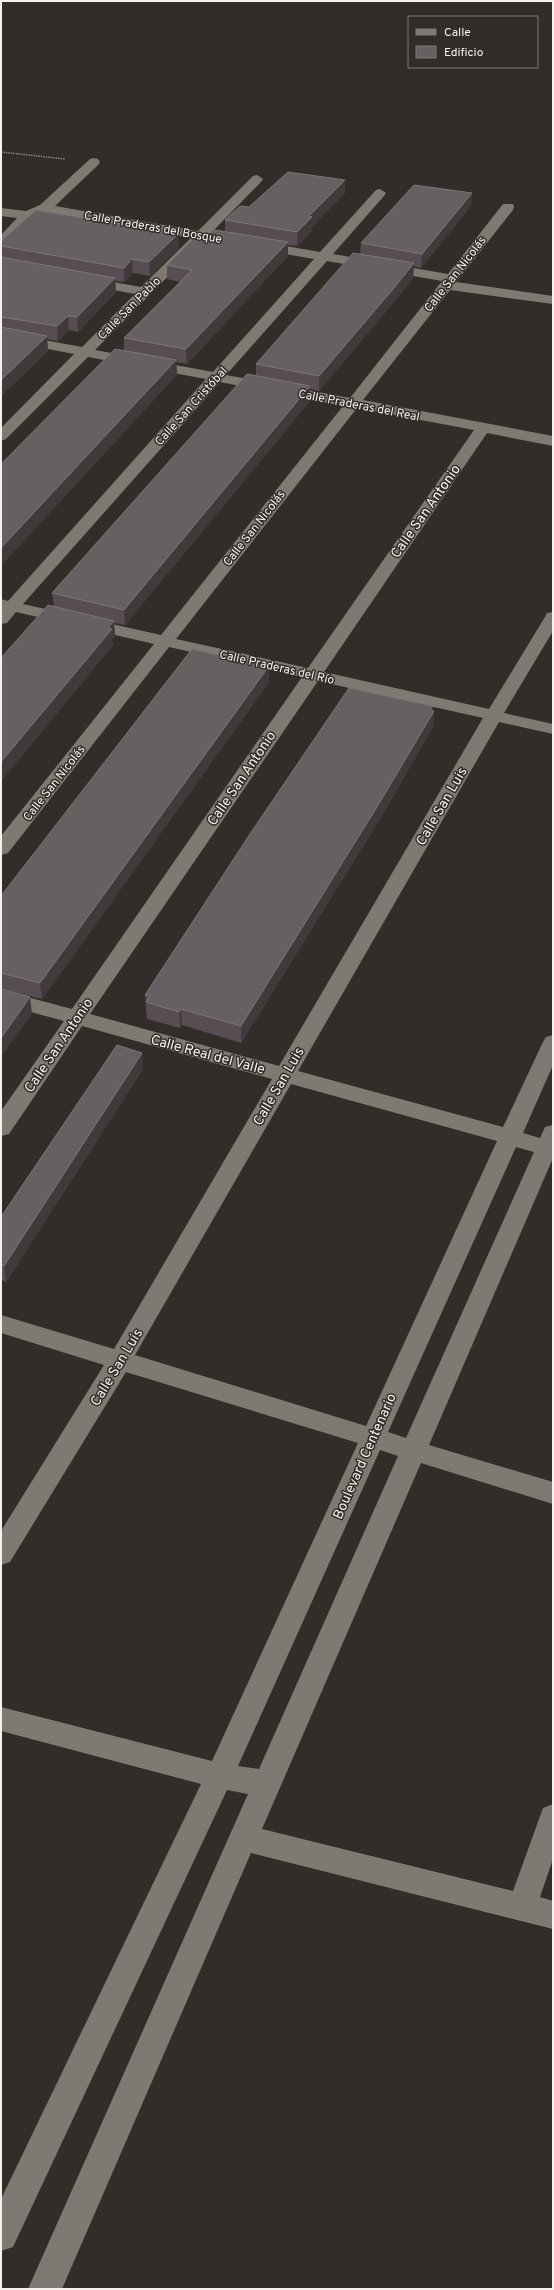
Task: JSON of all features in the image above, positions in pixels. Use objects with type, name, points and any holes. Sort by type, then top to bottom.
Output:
[{"type":"street","points":[[1,243],[27,216],[45,208],[94,162]]},
{"type":"street","name":"Calle San Pablo","points":[[1,436],[257,179]]},
{"type":"street","name":"Calle San Cristóbal","points":[[5,610],[380,194]]},
{"type":"street","name":"Calle San Nicolás","points":[[1,849],[508,207]]},
{"type":"street","name":"Calle Praderas del Bosque","points":[[45,208],[324,257],[449,282],[553,300]]},
{"type":"street","points":[[1,212],[27,216]]},
{"type":"street","points":[[69,278],[145,292]]},
{"type":"street","name":"Calle Praderas del Real","points":[[1,336],[482,429],[553,441]]},
{"type":"street","points":[[1,416],[18,420]]},
{"type":"street","name":"Calle San Antonio","points":[[1,1128],[482,429]]},
{"type":"street","name":"Calle Praderas del Río","points":[[5,610],[165,642],[553,729]]},
{"type":"street","name":"Calle San Luis","points":[[1,1554],[120,1360],[494,715],[553,617]]},
{"type":"street","name":"Calle Real del Valle","points":[[1,997],[510,1136],[551,1143]]},
{"type":"street","name":"Boulevard Centenario","points":[[1,2235],[219,1776],[553,1042]]},
{"type":"street","points":[[45,2289],[551,1143]]},
{"type":"street","points":[[1,1324],[372,1439],[553,1493]]},
{"type":"street","points":[[1,1720],[219,1776],[268,1784]]},
{"type":"street","points":[[522,1907],[553,1817]]},
{"type":"street","points":[[244,1838],[553,1915]]},
{"type":"path","points":[[1,152],[94,162]]},
{"type":"building","points":[[288,172],[345,180],[309,216],[312,217],[297,232],[225,220],[240,206],[249,207]]},
{"type":"building","points":[[414,185],[472,193],[422,254],[361,243]]},
{"type":"building","points":[[36,210],[178,234],[149,262],[132,259],[124,268],[1,246],[1,241]]},
{"type":"building","points":[[215,230],[288,242],[186,349],[124,338],[192,270],[167,265],[195,237],[206,238]]},
{"type":"building","points":[[353,253],[414,263],[319,376],[256,364]]},
{"type":"building","points":[[1,257],[115,278],[77,317],[68,316],[57,326],[1,317]]},
{"type":"building","points":[[1,327],[47,336],[1,380]]},
{"type":"building","points":[[115,349],[176,360],[1,548],[1,464]]},
{"type":"building","points":[[247,374],[310,386],[124,610],[52,593]]},
{"type":"building","points":[[48,605],[114,621],[108,628],[112,629],[1,762],[1,658]]},
{"type":"building","points":[[192,649],[269,666],[40,983],[1,973],[1,896]]},
{"type":"building","points":[[349,688],[433,706],[430,710],[434,711],[380,802],[241,1026],[181,1009],[179,1012],[146,1002],[150,996],[145,995],[250,834]]},
{"type":"building","points":[[1,989],[30,997],[1,1038]]},
{"type":"building","points":[[117,1045],[142,1053],[4,1266],[1,1265],[1,1217]]}]
